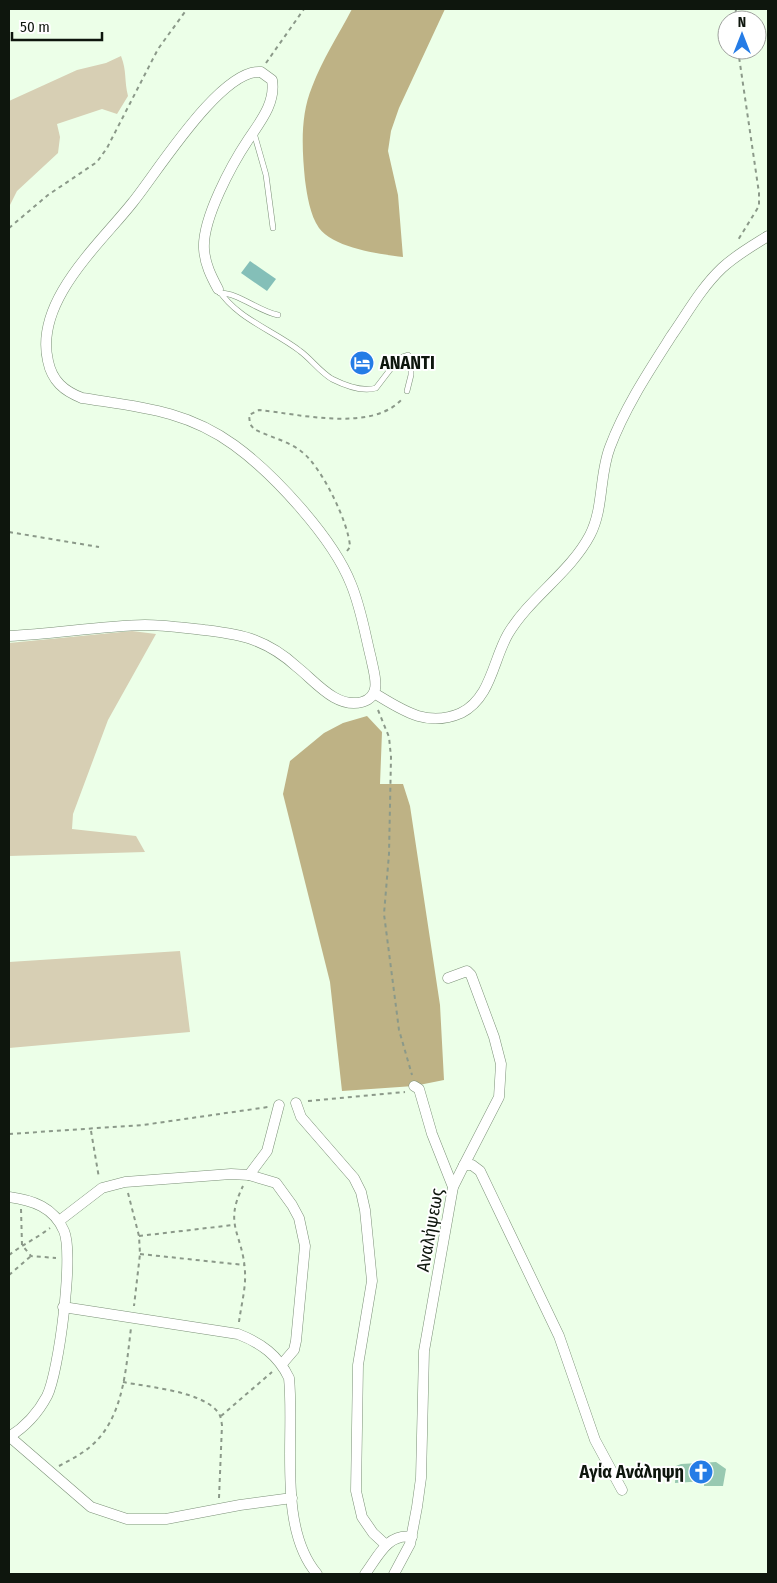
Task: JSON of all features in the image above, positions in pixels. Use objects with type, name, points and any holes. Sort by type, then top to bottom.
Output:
[{"type":"street","points":[[219,291],[205,258],[206,233],[225,180],[270,105],[272,80],[261,72],[245,75],[193,121],[134,202],[70,278],[50,319],[46,345],[47,357],[57,383],[71,394],[82,398],[168,412],[202,425],[234,445],[266,471],[298,506],[336,558],[352,585],[376,683],[373,695]]},
{"type":"street","points":[[373,695],[424,719],[448,717],[474,704],[486,689],[499,651],[509,632],[523,613],[578,552],[590,534],[599,508],[609,448],[643,380],[702,290],[734,258],[768,236]]},
{"type":"street","points":[[9,636],[145,625],[230,634],[255,640],[277,652],[335,698],[354,703],[373,695]]},
{"type":"street","name":"Αναλήψεως","points":[[394,1574],[406,1554],[412,1537],[420,1478],[424,1351],[453,1187],[499,1096],[501,1064],[494,1037],[471,975],[467,972],[448,978]]},
{"type":"street","points":[[417,1087],[432,1134],[453,1187]]},
{"type":"street","points":[[296,1103],[301,1117],[354,1178],[365,1210],[372,1281],[358,1365],[355,1478],[358,1504],[362,1517],[373,1533],[386,1545]]},
{"type":"street","points":[[249,1175],[267,1151],[279,1105]]},
{"type":"street","points":[[464,1165],[472,1165],[480,1171],[559,1336],[595,1440],[622,1490]]},
{"type":"street","points":[[59,1221],[102,1188],[125,1182],[230,1174],[249,1175],[276,1183],[298,1218],[305,1246],[296,1341],[294,1350],[282,1364]]},
{"type":"street","points":[[9,1197],[41,1205],[59,1221],[66,1237],[68,1258],[54,1374],[50,1389],[34,1416],[9,1437],[91,1508],[127,1519],[166,1519],[292,1498]]},
{"type":"street","points":[[63,1307],[238,1334],[264,1347],[282,1364],[289,1378],[290,1388],[292,1498],[297,1538],[302,1552],[317,1574]]},
{"type":"street","points":[[366,1574],[386,1545],[399,1536],[412,1537]]},
{"type":"lane","points":[[254,131],[266,175],[274,228]]},
{"type":"lane","points":[[219,291],[236,296],[253,307],[278,315]]},
{"type":"lane","points":[[219,291],[235,309],[295,347],[329,376],[343,383],[364,389],[376,388],[399,358],[408,355],[411,358],[412,366],[407,391]]},
{"type":"path","points":[[9,228],[48,195],[97,162],[107,148],[158,49],[187,9]]},
{"type":"path","points":[[261,72],[290,25],[304,9]]},
{"type":"path","points":[[734,258],[742,234],[759,206],[759,193],[739,60]]},
{"type":"path","points":[[336,558],[348,550],[350,542],[323,476],[312,460],[301,450],[254,429],[250,424],[249,415],[259,410],[339,418],[372,416],[390,410],[407,391]]},
{"type":"path","points":[[9,532],[99,547]]},
{"type":"path","points":[[296,1103],[371,1096],[417,1087],[399,1030],[384,914],[391,757],[389,737],[373,695]]},
{"type":"path","points":[[9,1134],[90,1130],[152,1124],[279,1105]]},
{"type":"path","points":[[90,1130],[102,1188]]},
{"type":"path","points":[[238,1334],[245,1274],[243,1250],[232,1214],[236,1199],[249,1175]]},
{"type":"path","points":[[51,1472],[92,1445],[105,1430],[114,1413],[123,1382],[140,1254],[139,1236],[125,1182]]},
{"type":"path","points":[[21,1199],[22,1245],[31,1256]]},
{"type":"path","points":[[9,1256],[22,1245],[35,1239],[59,1221]]},
{"type":"path","points":[[139,1236],[234,1225]]},
{"type":"path","points":[[140,1254],[244,1264]]},
{"type":"path","points":[[9,1275],[31,1256],[68,1258]]},
{"type":"path","points":[[221,1416],[282,1364]]},
{"type":"path","points":[[123,1382],[194,1398],[216,1409],[221,1416],[218,1478],[220,1510]]},
{"type":"shaded area","points":[[352,9],[445,9],[399,108],[391,131],[388,151],[398,195],[403,257],[358,249],[335,241],[319,228],[313,217],[308,198],[303,145],[305,109],[321,67]]},
{"type":"shaded area","points":[[121,56],[128,96],[117,114],[102,109],[57,124],[60,137],[58,153],[17,191],[9,207],[9,101],[77,70],[106,63]]},
{"type":"shaded area","points":[[132,631],[156,634],[108,720],[73,814],[72,829],[136,836],[145,852],[9,856],[9,643]]},
{"type":"shaded area","points":[[367,716],[382,732],[380,784],[403,784],[410,806],[440,1005],[444,1080],[414,1086],[342,1091],[330,982],[283,794],[290,761],[324,733],[343,723]]},
{"type":"shaded area","points":[[180,951],[190,1032],[9,1048],[9,962]]},
{"type":"water","points":[[250,261],[276,279],[267,291],[241,273]]},
{"type":"building","name":"Αγία Ανάληψη","points":[[716,1462],[726,1469],[723,1486],[704,1486],[704,1481],[675,1483],[676,1466]]},
{"type":"place","name":"ΑΝΑΝΤΙ","points":[[362,363]]},
{"type":"place","name":"Αγία Ανάληψη","points":[[701,1472]]}]
